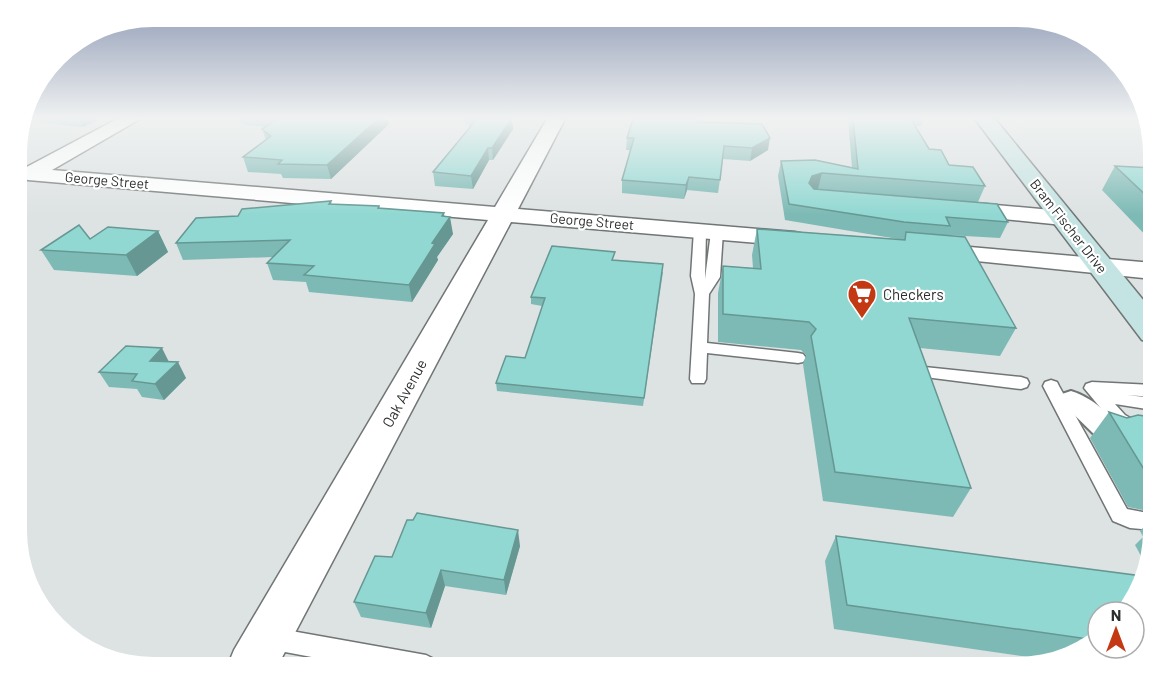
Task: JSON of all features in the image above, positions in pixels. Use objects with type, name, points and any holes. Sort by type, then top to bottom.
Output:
[{"type":"main road","name":"Bram Fischer Drive","points":[[1011,151],[1143,320]]},
{"type":"street","points":[[27,173],[70,151]]},
{"type":"street","name":"Oak Avenue","points":[[257,657],[538,151]]},
{"type":"street","name":"George Street","points":[[27,175],[812,240]]},
{"type":"street","points":[[936,207],[1063,218]]},
{"type":"street","points":[[918,249],[1143,271]]},
{"type":"street","points":[[1072,391],[1089,412],[1114,414]]},
{"type":"lane","points":[[702,294],[713,277],[708,231]]},
{"type":"lane","points":[[698,379],[702,294],[698,276],[708,231]]},
{"type":"lane","points":[[699,346],[798,358]]},
{"type":"lane","points":[[915,371],[1022,383]]},
{"type":"lane","points":[[1072,391],[1143,391]]},
{"type":"lane","points":[[1072,391],[1143,433]]},
{"type":"lane","points":[[1072,391],[1120,515],[1143,520]]},
{"type":"lane","points":[[1114,414],[1143,407]]},
{"type":"lane","points":[[268,638],[372,657]]},
{"type":"building","points":[[251,151],[343,151],[327,165],[278,164],[282,160],[243,157]]},
{"type":"building","points":[[450,151],[486,151],[471,176],[433,172]]},
{"type":"building","points":[[630,151],[723,151],[720,180],[689,177],[686,185],[622,180]]},
{"type":"building","points":[[856,151],[941,151],[949,165],[973,167],[985,186],[822,173],[812,176],[809,183],[814,189],[997,204],[1008,222],[946,217],[950,226],[904,222],[789,204],[781,161],[815,160],[858,169]]},
{"type":"building","points":[[1115,166],[1143,167],[1143,193]]},
{"type":"building","points":[[331,201],[329,204],[379,206],[378,208],[444,213],[442,216],[450,217],[432,243],[435,244],[409,285],[304,275],[314,266],[267,263],[290,240],[176,243],[196,218],[238,216],[242,209]]},
{"type":"building","points":[[79,225],[90,239],[108,227],[158,231],[126,255],[41,250]]},
{"type":"building","points":[[757,229],[905,240],[906,232],[965,237],[1016,328],[909,318],[971,488],[835,472],[811,336],[816,329],[809,322],[723,314],[723,266],[761,269]]},
{"type":"building","points":[[552,246],[615,252],[612,260],[663,264],[644,398],[496,383],[506,356],[525,358],[545,298],[531,297]]},
{"type":"building","points":[[126,346],[162,348],[150,361],[178,362],[155,384],[132,381],[137,374],[99,372]]},
{"type":"building","points":[[1109,412],[1127,418],[1143,416],[1143,468]]},
{"type":"building","points":[[417,513],[518,530],[504,580],[441,570],[426,613],[354,602],[375,556],[392,557],[407,520],[413,520]]},
{"type":"building","points":[[836,536],[1135,575],[1122,600],[1086,600],[1086,636],[1083,638],[847,605]]},
{"type":"place","name":"Checkers","points":[[862,320]]}]
